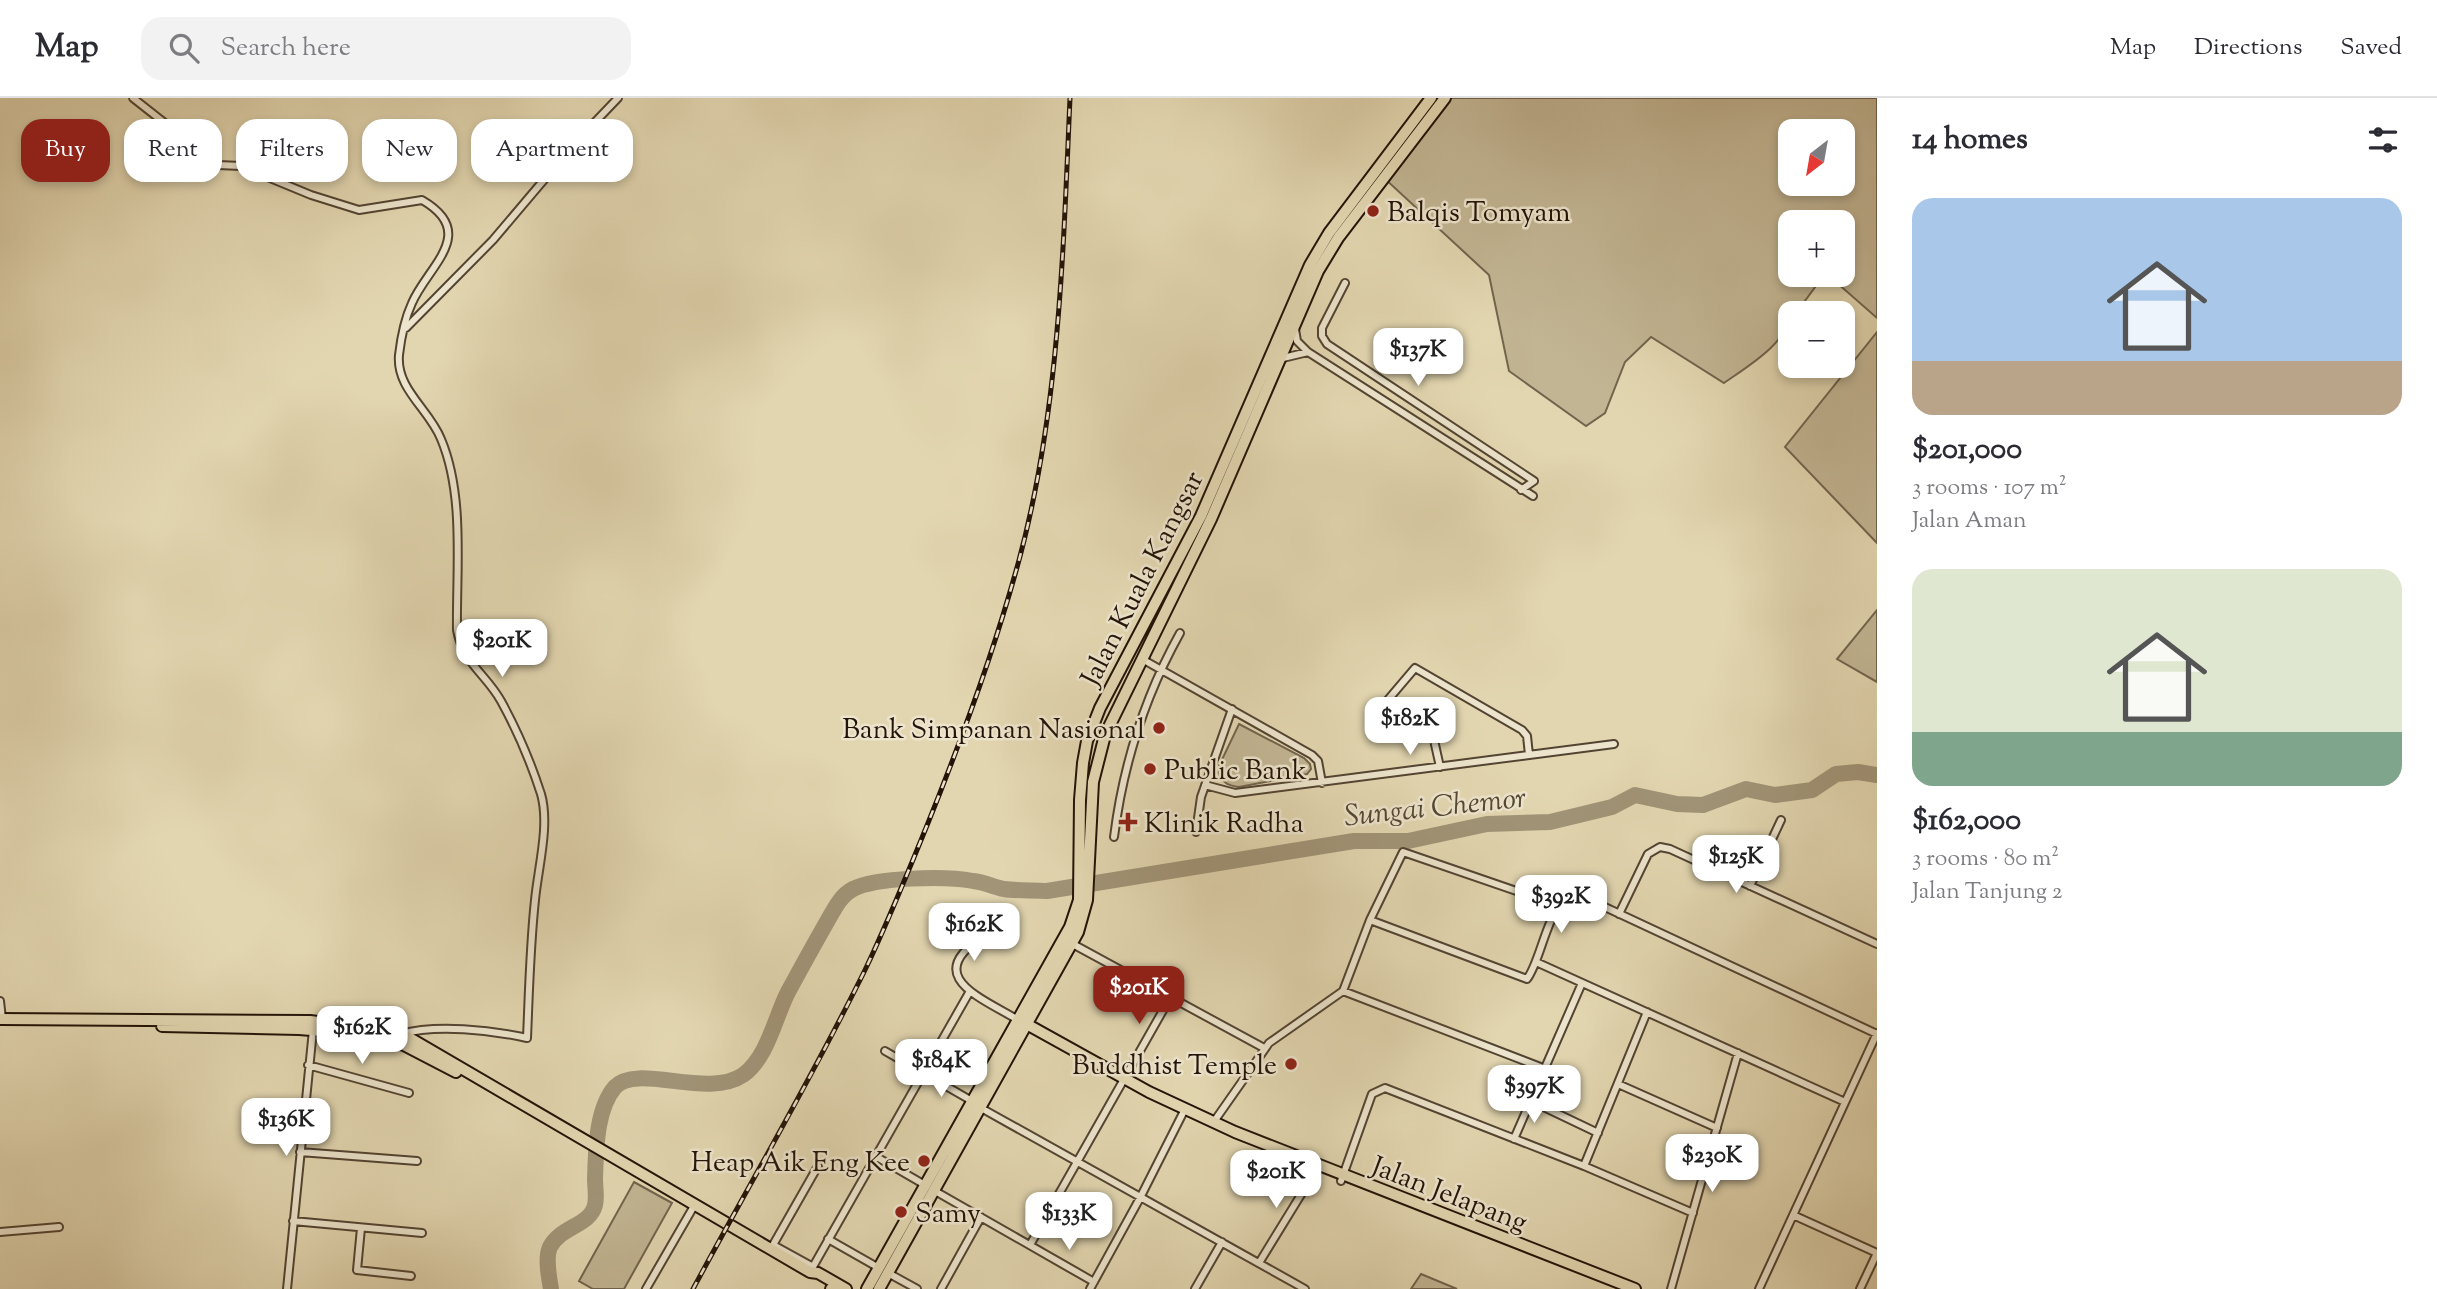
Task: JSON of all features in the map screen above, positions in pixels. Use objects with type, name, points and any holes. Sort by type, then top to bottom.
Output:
[{"type":"main road","name":"Jalan Kuala Kangsar","points":[[1085,867],[1081,781],[1084,753],[1112,683],[1201,516],[1310,265],[1336,225],[1431,98]]},
{"type":"main road","name":"Jalan Kuala Kangsar","points":[[878,1289],[884,1270],[1025,1024],[1068,941],[1083,900],[1091,800],[1098,757],[1110,723],[1211,519],[1315,277],[1332,247],[1445,98]]},
{"type":"main road","points":[[1091,730],[1128,668],[1142,659],[1140,646],[1147,619]]},
{"type":"main road","points":[[1,1019],[284,1021],[334,1024],[399,1034],[421,1043],[527,1109],[694,1206],[846,1289]]},
{"type":"main road","points":[[57,1020],[362,1034],[390,1040],[527,1109]]},
{"type":"main road","points":[[284,1021],[313,1030],[334,1024]]},
{"type":"main road","name":"Jalan Jelapang","points":[[1025,1024],[1123,1082],[1184,1112],[1317,1169],[1636,1289]]},
{"type":"main road","name":"Jalan Jelapang","points":[[1184,1112],[1317,1169]]},
{"type":"main road","name":"Jalan Jelapang","points":[[1342,1178],[1623,1289]]},
{"type":"main road","points":[[811,1269],[815,1279],[832,1289]]},
{"type":"main road","name":"Jalan Kuala Kangsar","points":[[867,1289],[884,1270]]},
{"type":"street","points":[[133,98],[218,165],[241,166],[311,195],[359,210],[422,200],[444,221],[449,240],[442,258],[412,302],[399,356],[401,376],[405,386],[434,425],[451,471],[457,544],[459,644],[467,659],[501,701],[542,798],[544,828],[534,911],[527,1038],[498,1033],[443,1030],[415,1030],[399,1034]]},
{"type":"street","points":[[404,329],[493,240],[576,142],[618,98]]},
{"type":"street","points":[[1345,283],[1322,328],[1322,336],[1327,344],[1534,481],[1521,490]]},
{"type":"street","points":[[1294,324],[1297,341],[1308,352],[1533,496]]},
{"type":"street","points":[[1279,360],[1308,352]]},
{"type":"street","points":[[1349,379],[1357,363]]},
{"type":"street","points":[[1114,837],[1123,780],[1160,669],[1180,633]]},
{"type":"street","points":[[1142,659],[1316,758],[1322,783]]},
{"type":"street","points":[[1440,766],[1434,740],[1381,708],[1415,668],[1522,730],[1527,736],[1529,755]]},
{"type":"street","points":[[1196,832],[1205,785],[1232,709]]},
{"type":"street","points":[[1205,785],[1235,793],[1614,744]]},
{"type":"street","points":[[1749,886],[1781,820]]},
{"type":"street","points":[[1619,914],[1648,854],[1660,848],[1670,849],[1877,944]]},
{"type":"street","points":[[1213,1123],[1264,1048],[1343,991],[1370,920],[1403,852],[1557,905]]},
{"type":"street","points":[[1370,920],[1523,979],[1530,976],[1557,905],[1568,895],[1577,894],[1877,1034],[1759,1289]]},
{"type":"street","points":[[984,936],[969,947],[958,964],[955,974],[959,983],[1025,1024]]},
{"type":"street","points":[[1068,941],[1264,1048]]},
{"type":"street","points":[[1536,962],[1845,1102]]},
{"type":"street","points":[[1514,1139],[1582,983]]},
{"type":"street","points":[[818,1166],[773,1245],[811,1269],[970,991]]},
{"type":"street","points":[[1343,991],[1543,1069]]},
{"type":"street","points":[[1030,1245],[1170,998]]},
{"type":"street","points":[[0,1001],[1,1019]]},
{"type":"street","points":[[1584,1166],[1647,1012]]},
{"type":"street","points":[[287,1289],[313,1030]]},
{"type":"street","points":[[884,1051],[1305,1289]]},
{"type":"street","points":[[1671,1289],[1738,1053]]},
{"type":"street","points":[[308,1065],[409,1093]]},
{"type":"street","points":[[1618,1084],[1717,1128]]},
{"type":"street","points":[[1342,1178],[1372,1094],[1385,1088],[1584,1166],[1693,1213]]},
{"type":"street","points":[[1530,1100],[1598,1133]]},
{"type":"street","points":[[1090,1289],[1184,1112]]},
{"type":"street","points":[[300,1152],[417,1161]]},
{"type":"street","points":[[875,1156],[1094,1282]]},
{"type":"street","points":[[1259,1264],[1317,1169]]},
{"type":"street","points":[[646,1289],[694,1206]]},
{"type":"street","points":[[1793,1215],[1877,1253],[1860,1289]]},
{"type":"street","points":[[941,1289],[981,1217]]},
{"type":"street","points":[[293,1221],[422,1233]]},
{"type":"street","points":[[0,1232],[59,1227]]},
{"type":"street","points":[[361,1228],[357,1270],[411,1276]]},
{"type":"street","points":[[828,1239],[917,1289]]},
{"type":"street","points":[[1195,1289],[1222,1242]]},
{"type":"street","points":[[1285,1289],[1290,1281]]},
{"type":"shaded area","points":[[1445,98],[1877,98],[1877,318],[1842,287],[1855,287],[1855,210],[1778,210],[1778,287],[1815,287],[1805,301],[1778,301],[1778,340],[1775,344],[1724,383],[1651,337],[1625,362],[1605,413],[1586,426],[1509,371],[1489,275],[1384,178]]},
{"type":"shaded area","points":[[1877,332],[1877,543],[1785,447],[1840,378],[1855,378],[1855,360]]},
{"type":"shaded area","points":[[1877,610],[1877,682],[1837,659]]},
{"type":"shaded area","points":[[1239,724],[1304,758],[1311,769],[1307,774],[1239,787],[1228,784],[1217,770]]},
{"type":"shaded area","points":[[634,1182],[672,1203],[624,1289],[593,1289],[579,1281]]},
{"type":"shaded area","points":[[1421,1274],[1457,1289],[1411,1289]]},
{"type":"waterway","name":"Sungai Chemor","points":[[551,1289],[548,1273],[550,1247],[561,1235],[587,1217],[595,1205],[598,1130],[604,1107],[615,1087],[625,1081],[639,1078],[711,1084],[743,1075],[759,1058],[788,992],[833,911],[853,889],[878,882],[929,878],[961,879],[1009,890],[1047,891],[1354,841],[1408,841],[1487,824],[1550,822],[1612,807],[1635,795],[1677,804],[1703,805],[1746,789],[1775,795],[1812,790],[1836,774],[1858,772],[1877,775]]},
{"type":"railway","points":[[693,1289],[824,1050],[873,952],[940,792],[997,635],[1016,571],[1042,455],[1061,277],[1070,98]]},
{"type":"place","name":"Balqis Tomyam","points":[[1373,211]]},
{"type":"place","name":"Bank Simpanan Nasional","points":[[1159,728]]},
{"type":"place","name":"Public Bank","points":[[1150,769]]},
{"type":"place","name":"Klinik Radha","points":[[1128,822]]},
{"type":"place","name":"Buddhist Temple","points":[[1291,1064]]},
{"type":"place","name":"Heap Aik Eng Kee","points":[[924,1161]]},
{"type":"place","name":"Samy","points":[[901,1212]]}]
